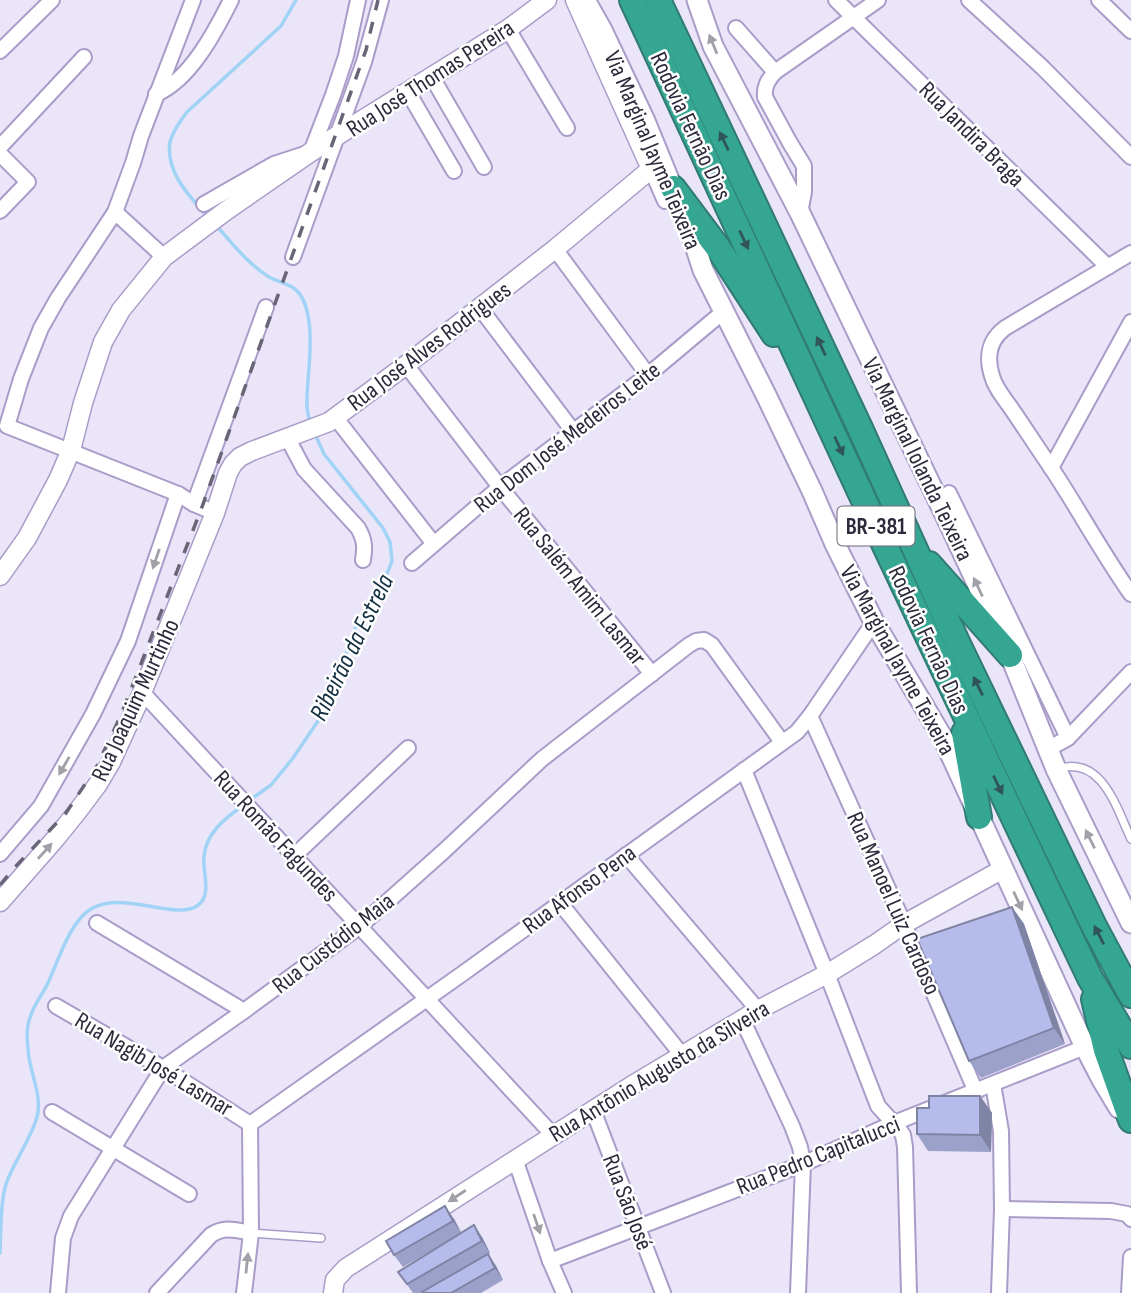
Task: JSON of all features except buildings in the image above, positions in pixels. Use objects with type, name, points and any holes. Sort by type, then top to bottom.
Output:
[{"type":"highway","name":"Rodovia Fernão Dias","points":[[632,0],[958,702],[1090,978],[1131,1046]]},
{"type":"highway","name":"Rodovia Fernão Dias","points":[[658,0],[859,426],[957,642],[1080,897],[1131,995]]},
{"type":"highway","points":[[669,195],[718,248],[769,328],[807,376]]},
{"type":"highway","points":[[912,545],[1010,655]]},
{"type":"highway","points":[[958,702],[979,817]]},
{"type":"highway","points":[[1090,978],[1106,1050],[1131,1120]]},
{"type":"main road","name":"Via Marginal Jayme Teixeira","points":[[585,0],[645,121],[669,195],[692,236],[703,270],[766,395],[835,544],[874,622],[944,740],[1085,1047],[1131,1127]]},
{"type":"main road","name":"Via Marginal Iolanda Teixeira","points":[[697,0],[713,46],[800,213],[949,523],[1010,655],[1056,769],[1131,923]]},
{"type":"street","points":[[0,51],[52,0]]},
{"type":"street","points":[[193,0],[156,94],[115,212],[41,328],[21,379],[7,426],[71,450],[215,513]]},
{"type":"street","points":[[156,94],[169,89],[187,70],[216,29],[231,0]]},
{"type":"street","points":[[311,152],[346,56],[358,0]]},
{"type":"street","points":[[293,257],[364,62],[381,0]]},
{"type":"street","name":"Rua José Thomas Pereira","points":[[0,576],[27,538],[58,480],[71,450],[103,342],[121,310],[164,257],[311,152],[508,29],[547,0]]},
{"type":"street","points":[[575,0],[651,169],[669,195]]},
{"type":"street","name":"Rua Jandira Braga","points":[[836,0],[1108,267]]},
{"type":"street","points":[[800,213],[804,192],[804,166],[765,97],[767,82],[775,72],[878,0]]},
{"type":"street","points":[[969,0],[1042,67],[1131,157]]},
{"type":"street","points":[[1099,0],[1131,31]]},
{"type":"street","points":[[508,29],[567,128]]},
{"type":"street","points":[[736,29],[775,72]]},
{"type":"street","points":[[0,147],[84,57]]},
{"type":"street","points":[[432,77],[484,167]]},
{"type":"street","points":[[408,92],[454,171]]},
{"type":"street","name":"Rua José Thomas Pereira","points":[[204,204],[274,163],[311,152]]},
{"type":"street","points":[[0,153],[28,182],[0,211]]},
{"type":"street","name":"Rua José Alves Rodrigues","points":[[215,513],[228,473],[240,457],[332,419],[480,308],[651,169]]},
{"type":"street","points":[[115,212],[164,257]]},
{"type":"street","points":[[555,249],[648,374]]},
{"type":"street","points":[[1131,253],[1000,331],[991,343],[989,352],[991,375],[995,385],[1131,592]]},
{"type":"street","points":[[194,504],[266,307]]},
{"type":"street","points":[[480,308],[573,431]]},
{"type":"street","name":"Rua Dom José Medeiros Leite","points":[[412,563],[500,487],[648,374],[723,312]]},
{"type":"street","points":[[1051,468],[1131,322]]},
{"type":"street","name":"Rua Salém Amim Lasmar","points":[[406,365],[500,487],[652,674]]},
{"type":"street","points":[[332,419],[434,544]]},
{"type":"street","points":[[294,434],[304,468],[358,528],[364,539],[363,560]]},
{"type":"street","points":[[949,493],[1068,738]]},
{"type":"street","name":"Rua Joaquim Murtinho","points":[[1,850],[41,806],[93,714],[128,641],[178,495]]},
{"type":"street","name":"Rua Joaquim Murtinho","points":[[0,902],[56,838],[98,784],[111,762],[215,513]]},
{"type":"street","name":"Rua Afonso Pena","points":[[250,1124],[797,732],[874,622]]},
{"type":"street","name":"Rua Custódio Maia","points":[[58,1293],[62,1248],[71,1216],[163,1068],[360,926],[542,759],[689,645],[704,640],[712,645],[782,743]]},
{"type":"street","points":[[1048,749],[1068,738],[1131,672]]},
{"type":"street","name":"Rua Romão Fagundes","points":[[142,692],[553,1135]]},
{"type":"street","name":"Rua Manoel Luiz Cardoso","points":[[810,716],[976,1091]]},
{"type":"street","points":[[294,856],[408,748]]},
{"type":"street","points":[[744,770],[828,974],[877,1106],[902,1135],[905,1147],[909,1293]]},
{"type":"street","points":[[626,855],[750,1014],[800,1147],[803,1164],[799,1293]]},
{"type":"street","name":"Rua Antônio Augusto da Silveira","points":[[333,1293],[339,1273],[515,1159],[750,1014],[828,974],[904,925],[1003,869]]},
{"type":"street","points":[[560,903],[682,1055]]},
{"type":"street","points":[[97,923],[244,1011]]},
{"type":"street","name":"Rua Nagib José Lasmar","points":[[57,1006],[163,1068],[250,1124]]},
{"type":"street","name":"Rua Pedro Capitalucci","points":[[550,1261],[803,1164],[894,1123],[1085,1047]]},
{"type":"street","points":[[993,1084],[1001,1131],[999,1293]]},
{"type":"street","name":"Rua São José","points":[[593,1110],[663,1293]]},
{"type":"street","points":[[52,1112],[189,1194]]},
{"type":"street","points":[[244,1293],[251,1233],[250,1124]]},
{"type":"street","points":[[515,1159],[550,1261],[564,1293]]},
{"type":"street","points":[[1002,1209],[1111,1211],[1126,1214],[1131,1219]]},
{"type":"street","points":[[157,1293],[216,1231],[228,1229],[251,1233]]},
{"type":"street","points":[[1129,1293],[1131,1257]]},
{"type":"lane","points":[[1056,769],[1072,765],[1099,778],[1107,787],[1131,839]]},
{"type":"lane","points":[[251,1233],[321,1238]]},
{"type":"waterway","name":"Ribeirão da Estrela","points":[[207,216],[175,173],[169,153],[173,134],[187,112],[281,26],[296,0]]},
{"type":"waterway","name":"Ribeirão da Estrela","points":[[215,224],[254,266],[269,277],[291,286],[301,296],[309,326],[307,403],[311,424]]},
{"type":"waterway","name":"Ribeirão da Estrela","points":[[250,800],[271,785],[318,721],[332,693],[358,621],[385,579],[392,561],[390,542],[383,528],[324,454],[315,434]]},
{"type":"waterway","name":"Ribeirão da Estrela","points":[[0,1253],[6,1184],[30,1134],[38,1109],[29,1058],[28,1025],[69,935],[88,911],[101,905],[130,903],[175,910],[187,910],[197,906],[205,896],[204,856],[208,841],[222,822],[241,807]]},
{"type":"railway","points":[[0,885],[66,813],[97,766],[121,715],[202,507],[366,50],[378,0]]}]
